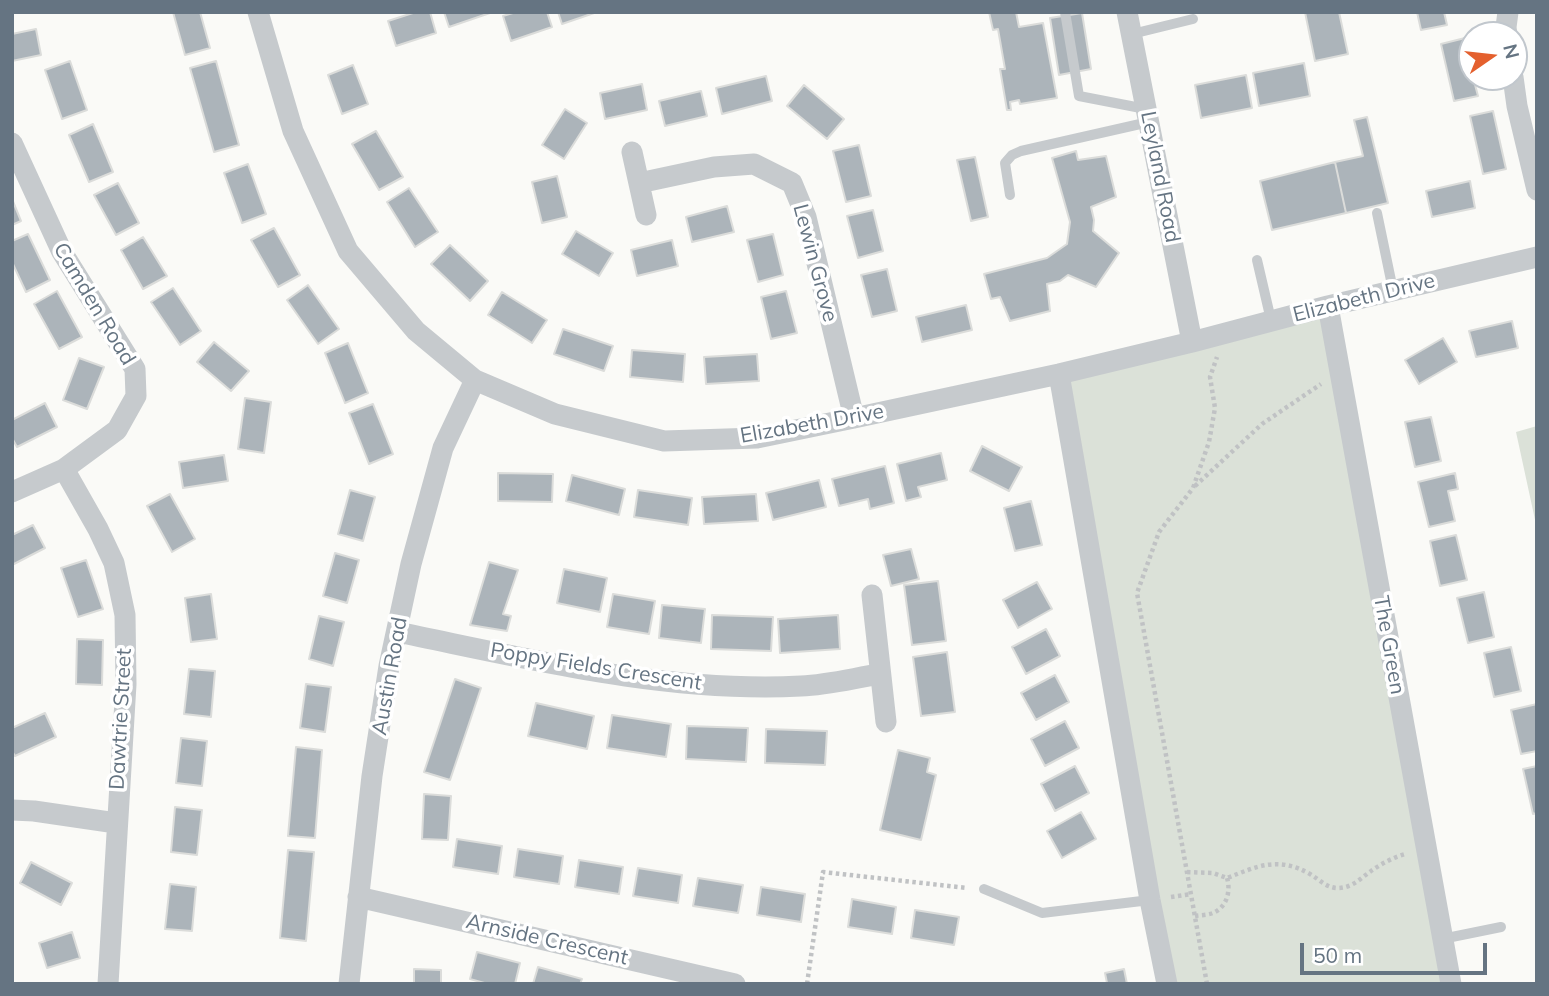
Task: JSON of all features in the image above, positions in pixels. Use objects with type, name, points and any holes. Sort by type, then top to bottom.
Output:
[{"type":"street","name":"Elizabeth Drive","points":[[258,12],[293,131],[348,251],[416,331],[475,380],[555,414],[664,441],[757,438],[854,418],[1059,374],[1393,290],[1537,257]]},
{"type":"street","name":"Leyland Road","points":[[1127,12],[1192,342]]},
{"type":"street","points":[[1515,91],[1537,191]]},
{"type":"street","name":"Camden Road","points":[[12,143],[62,252],[135,369],[136,396],[117,430],[64,469],[12,492]]},
{"type":"street","points":[[632,152],[646,215]]},
{"type":"street","name":"Lewin Grove","points":[[639,183],[714,167],[754,164],[792,183],[806,217],[854,418]]},
{"type":"street","name":"The Green","points":[[1328,306],[1451,984]]},
{"type":"street","points":[[1059,374],[1167,984]]},
{"type":"street","name":"Austin Road","points":[[349,984],[374,762],[389,666],[411,564],[443,447],[475,380]]},
{"type":"street","name":"Dawtrie Street","points":[[64,469],[114,563],[125,615],[125,684],[108,984]]},
{"type":"street","points":[[872,595],[886,722]]},
{"type":"street","name":"Poppy Fields Crescent","points":[[397,632],[598,671],[671,682],[717,686],[803,686],[880,674]]},
{"type":"street","points":[[12,810],[116,823]]},
{"type":"street","name":"Arnside Crescent","points":[[358,897],[735,984]]},
{"type":"lane","points":[[1065,12],[1079,96],[1147,115]]},
{"type":"lane","points":[[1132,34],[1193,19]]},
{"type":"lane","points":[[1010,195],[1005,163],[1012,155],[1147,115]]},
{"type":"lane","points":[[1377,213],[1393,290]]},
{"type":"lane","points":[[1257,260],[1271,320]]},
{"type":"lane","points":[[984,889],[1042,913],[1150,900]]},
{"type":"lane","points":[[1442,939],[1501,927]]},
{"type":"path","points":[[1193,488],[1209,442],[1215,408],[1210,377],[1222,334]]},
{"type":"path","points":[[1207,984],[1137,593],[1159,532],[1193,488],[1262,424],[1310,390],[1340,373]]},
{"type":"path","points":[[1187,872],[1213,873],[1227,878],[1254,867],[1272,863],[1289,864],[1325,885],[1348,887],[1398,856],[1425,848]]},
{"type":"path","points":[[807,984],[823,872],[984,889]]},
{"type":"path","points":[[1195,916],[1215,913],[1224,904],[1230,888],[1227,878]]},
{"type":"shaded area","points":[[1328,306],[1455,984],[1176,984],[1059,374]]},
{"type":"shaded area","points":[[1537,426],[1537,529],[1516,432]]},
{"type":"building","points":[[173,12],[200,12],[210,48],[185,55]]},
{"type":"building","points":[[416,12],[430,12],[436,33],[396,46],[388,21]]},
{"type":"building","points":[[444,12],[489,12],[490,13],[449,27]]},
{"type":"building","points":[[516,12],[547,12],[552,27],[511,41],[503,16]]},
{"type":"building","points":[[558,12],[597,12],[562,24]]},
{"type":"building","points":[[989,12],[1016,12],[1019,27],[1043,23],[1057,98],[1020,104],[1019,100],[1010,102],[1011,110],[1007,110],[1000,69],[1005,69],[998,29],[993,30]]},
{"type":"building","points":[[1305,12],[1339,12],[1348,54],[1315,61]]},
{"type":"building","points":[[1417,12],[1444,12],[1447,25],[1421,30]]},
{"type":"building","points":[[1082,13],[1091,69],[1059,75],[1050,18]]},
{"type":"building","points":[[36,29],[41,55],[12,61],[12,34]]},
{"type":"building","points":[[1458,40],[1458,91],[1477,91],[1478,96],[1454,101],[1441,44]]},
{"type":"building","points":[[70,61],[87,110],[62,119],[45,70]]},
{"type":"building","points":[[216,61],[239,145],[214,152],[190,68]]},
{"type":"building","points":[[1304,63],[1310,96],[1259,106],[1253,73]]},
{"type":"building","points":[[353,65],[368,104],[342,114],[328,75]]},
{"type":"building","points":[[1246,75],[1252,108],[1201,118],[1195,85]]},
{"type":"building","points":[[766,76],[772,101],[722,114],[716,88]]},
{"type":"building","points":[[642,84],[647,110],[605,119],[600,93]]},
{"type":"building","points":[[804,85],[844,119],[827,139],[787,106]]},
{"type":"building","points":[[701,91],[707,116],[665,126],[659,101]]},
{"type":"building","points":[[565,109],[587,123],[564,159],[542,145]]},
{"type":"building","points":[[1493,111],[1506,169],[1483,174],[1470,116]]},
{"type":"building","points":[[1367,117],[1388,203],[1346,213],[1335,162],[1363,156],[1354,120]]},
{"type":"building","points":[[93,124],[113,172],[89,182],[69,135]]},
{"type":"building","points":[[376,131],[403,177],[379,190],[352,144]]},
{"type":"building","points":[[859,145],[871,196],[846,202],[833,151]]},
{"type":"building","points":[[1076,151],[1078,160],[1106,156],[1116,197],[1091,207],[1093,231],[1119,253],[1096,287],[1068,275],[1060,281],[1047,284],[1050,311],[1010,321],[1000,297],[991,299],[984,274],[1047,258],[1067,244],[1070,222],[1052,158]]},
{"type":"building","points":[[975,157],[988,217],[971,221],[957,160]]},
{"type":"building","points":[[1335,162],[1346,213],[1272,230],[1260,181]]},
{"type":"building","points":[[248,164],[266,214],[242,223],[224,173]]},
{"type":"building","points":[[557,176],[567,217],[542,223],[532,182]]},
{"type":"building","points":[[1470,181],[1475,208],[1432,217],[1426,191]]},
{"type":"building","points":[[118,183],[139,223],[116,235],[94,195]]},
{"type":"building","points":[[409,188],[438,232],[415,247],[387,202]]},
{"type":"building","points":[[12,199],[21,221],[12,225]]},
{"type":"building","points":[[727,206],[734,232],[692,242],[686,217]]},
{"type":"building","points":[[873,210],[883,251],[858,258],[847,216]]},
{"type":"building","points":[[274,228],[300,275],[278,287],[251,240]]},
{"type":"building","points":[[576,231],[613,253],[599,276],[562,254]]},
{"type":"building","points":[[28,234],[50,280],[26,292],[12,262],[12,241]]},
{"type":"building","points":[[773,234],[783,275],[758,282],[747,240]]},
{"type":"building","points":[[143,237],[167,276],[143,289],[121,250]]},
{"type":"building","points":[[672,240],[678,266],[637,276],[631,250]]},
{"type":"building","points":[[450,245],[488,281],[470,301],[431,264]]},
{"type":"building","points":[[887,269],[897,311],[872,317],[861,275]]},
{"type":"building","points":[[308,285],[339,329],[318,344],[287,300]]},
{"type":"building","points":[[173,288],[201,331],[180,345],[151,302]]},
{"type":"building","points":[[57,291],[82,337],[59,349],[34,304]]},
{"type":"building","points":[[786,291],[797,333],[771,339],[761,297]]},
{"type":"building","points":[[502,292],[547,320],[532,343],[488,315]]},
{"type":"building","points":[[966,305],[972,330],[922,342],[916,317]]},
{"type":"building","points":[[1512,321],[1518,348],[1476,357],[1469,331]]},
{"type":"building","points":[[563,329],[613,346],[604,371],[554,354]]},
{"type":"building","points":[[1443,338],[1457,362],[1419,384],[1405,360]]},
{"type":"building","points":[[214,342],[249,371],[231,391],[197,362]]},
{"type":"building","points":[[348,343],[368,393],[345,403],[325,353]]},
{"type":"building","points":[[632,350],[685,354],[683,382],[630,377]]},
{"type":"building","points":[[757,354],[759,381],[706,384],[704,357]]},
{"type":"building","points":[[79,358],[104,367],[87,409],[63,400]]},
{"type":"building","points":[[245,398],[271,402],[264,453],[238,449]]},
{"type":"building","points":[[45,403],[57,427],[17,447],[12,438],[12,420]]},
{"type":"building","points":[[373,404],[393,454],[369,464],[349,413]]},
{"type":"building","points":[[1431,417],[1441,461],[1415,467],[1405,422]]},
{"type":"building","points":[[982,446],[1022,467],[1009,491],[970,471]]},
{"type":"building","points":[[941,453],[947,480],[918,487],[921,497],[906,501],[897,464]]},
{"type":"building","points":[[224,455],[228,481],[183,488],[179,462]]},
{"type":"building","points":[[885,466],[894,503],[870,509],[868,499],[839,506],[832,479]]},
{"type":"building","points":[[498,473],[553,474],[552,502],[498,501]]},
{"type":"building","points":[[1455,473],[1458,489],[1448,491],[1455,521],[1429,527],[1418,482]]},
{"type":"building","points":[[572,475],[625,489],[619,515],[566,501]]},
{"type":"building","points":[[819,480],[826,507],[773,520],[766,493]]},
{"type":"building","points":[[350,490],[375,497],[363,541],[338,534]]},
{"type":"building","points":[[638,490],[692,498],[688,525],[634,517]]},
{"type":"building","points":[[170,494],[195,539],[172,552],[147,506]]},
{"type":"building","points":[[756,494],[758,521],[704,524],[702,497]]},
{"type":"building","points":[[1031,501],[1042,545],[1015,551],[1004,508]]},
{"type":"building","points":[[33,525],[45,548],[12,565],[12,535]]},
{"type":"building","points":[[1456,535],[1467,580],[1440,586],[1430,541]]},
{"type":"building","points":[[911,549],[919,579],[891,586],[883,555]]},
{"type":"building","points":[[335,553],[359,560],[347,603],[323,596]]},
{"type":"building","points":[[86,560],[103,609],[78,617],[61,568]]},
{"type":"building","points":[[489,562],[518,570],[503,614],[511,616],[507,631],[470,625]]},
{"type":"building","points":[[564,569],[607,578],[600,612],[557,603]]},
{"type":"building","points":[[938,581],[946,641],[912,645],[904,585]]},
{"type":"building","points":[[1037,582],[1052,609],[1018,628],[1003,600]]},
{"type":"building","points":[[1484,592],[1494,637],[1468,643],[1457,598]]},
{"type":"building","points":[[211,594],[217,639],[191,642],[185,598]]},
{"type":"building","points":[[613,594],[655,601],[649,634],[607,627]]},
{"type":"building","points":[[662,605],[705,609],[701,643],[659,638]]},
{"type":"building","points":[[712,615],[773,617],[771,651],[711,649]]},
{"type":"building","points":[[838,615],[840,649],[780,653],[778,619]]},
{"type":"building","points":[[319,616],[344,622],[333,666],[309,659]]},
{"type":"building","points":[[1046,629],[1060,656],[1026,674],[1012,647]]},
{"type":"building","points":[[77,639],[103,640],[102,685],[76,684]]},
{"type":"building","points":[[1511,647],[1521,691],[1494,697],[1484,653]]},
{"type":"building","points":[[947,652],[955,712],[921,716],[913,657]]},
{"type":"building","points":[[189,669],[215,671],[211,717],[184,714]]},
{"type":"building","points":[[1055,675],[1069,702],[1036,720],[1021,693]]},
{"type":"building","points":[[455,679],[481,688],[450,780],[424,772]]},
{"type":"building","points":[[306,684],[331,687],[325,732],[300,728]]},
{"type":"building","points":[[536,703],[594,716],[587,749],[528,736]]},
{"type":"building","points":[[1537,704],[1537,751],[1521,754],[1511,710]]},
{"type":"building","points":[[45,713],[56,737],[15,756],[12,751],[12,728]]},
{"type":"building","points":[[612,715],[671,724],[666,757],[607,748]]},
{"type":"building","points":[[1065,721],[1079,748],[1045,766],[1031,739]]},
{"type":"building","points":[[687,726],[748,728],[746,762],[686,759]]},
{"type":"building","points":[[766,729],[827,731],[825,765],[765,763]]},
{"type":"building","points":[[181,738],[207,741],[202,786],[176,783]]},
{"type":"building","points":[[296,747],[322,750],[315,838],[288,836]]},
{"type":"building","points":[[898,750],[930,758],[927,772],[936,775],[921,840],[880,830]]},
{"type":"building","points":[[1075,766],[1089,793],[1055,811],[1041,784]]},
{"type":"building","points":[[1537,766],[1537,813],[1533,814],[1523,769]]},
{"type":"building","points":[[424,794],[451,796],[448,840],[422,839]]},
{"type":"building","points":[[175,807],[202,810],[197,855],[171,852]]},
{"type":"building","points":[[1081,812],[1096,839],[1062,858],[1047,831]]},
{"type":"building","points":[[457,839],[502,846],[498,874],[453,867]]},
{"type":"building","points":[[518,849],[563,856],[559,884],[514,877]]},
{"type":"building","points":[[288,850],[314,852],[306,941],[280,938]]},
{"type":"building","points":[[579,860],[623,867],[619,894],[575,887]]},
{"type":"building","points":[[31,862],[72,883],[61,905],[20,883]]},
{"type":"building","points":[[638,868],[682,875],[678,903],[633,896]]},
{"type":"building","points":[[698,878],[743,885],[738,913],[693,906]]},
{"type":"building","points":[[170,884],[196,887],[192,931],[165,929]]},
{"type":"building","points":[[761,887],[805,894],[801,922],[757,915]]},
{"type":"building","points":[[852,899],[896,907],[892,934],[848,927]]},
{"type":"building","points":[[915,910],[959,917],[954,945],[911,938]]},
{"type":"building","points":[[72,932],[80,958],[47,968],[39,943]]},
{"type":"building","points":[[477,952],[520,963],[515,984],[488,984],[470,979]]},
{"type":"building","points":[[538,967],[582,979],[580,984],[533,984]]},
{"type":"building","points":[[414,969],[441,970],[441,984],[414,984]]},
{"type":"building","points":[[1124,969],[1127,984],[1104,984],[1107,983],[1105,973]]}]
